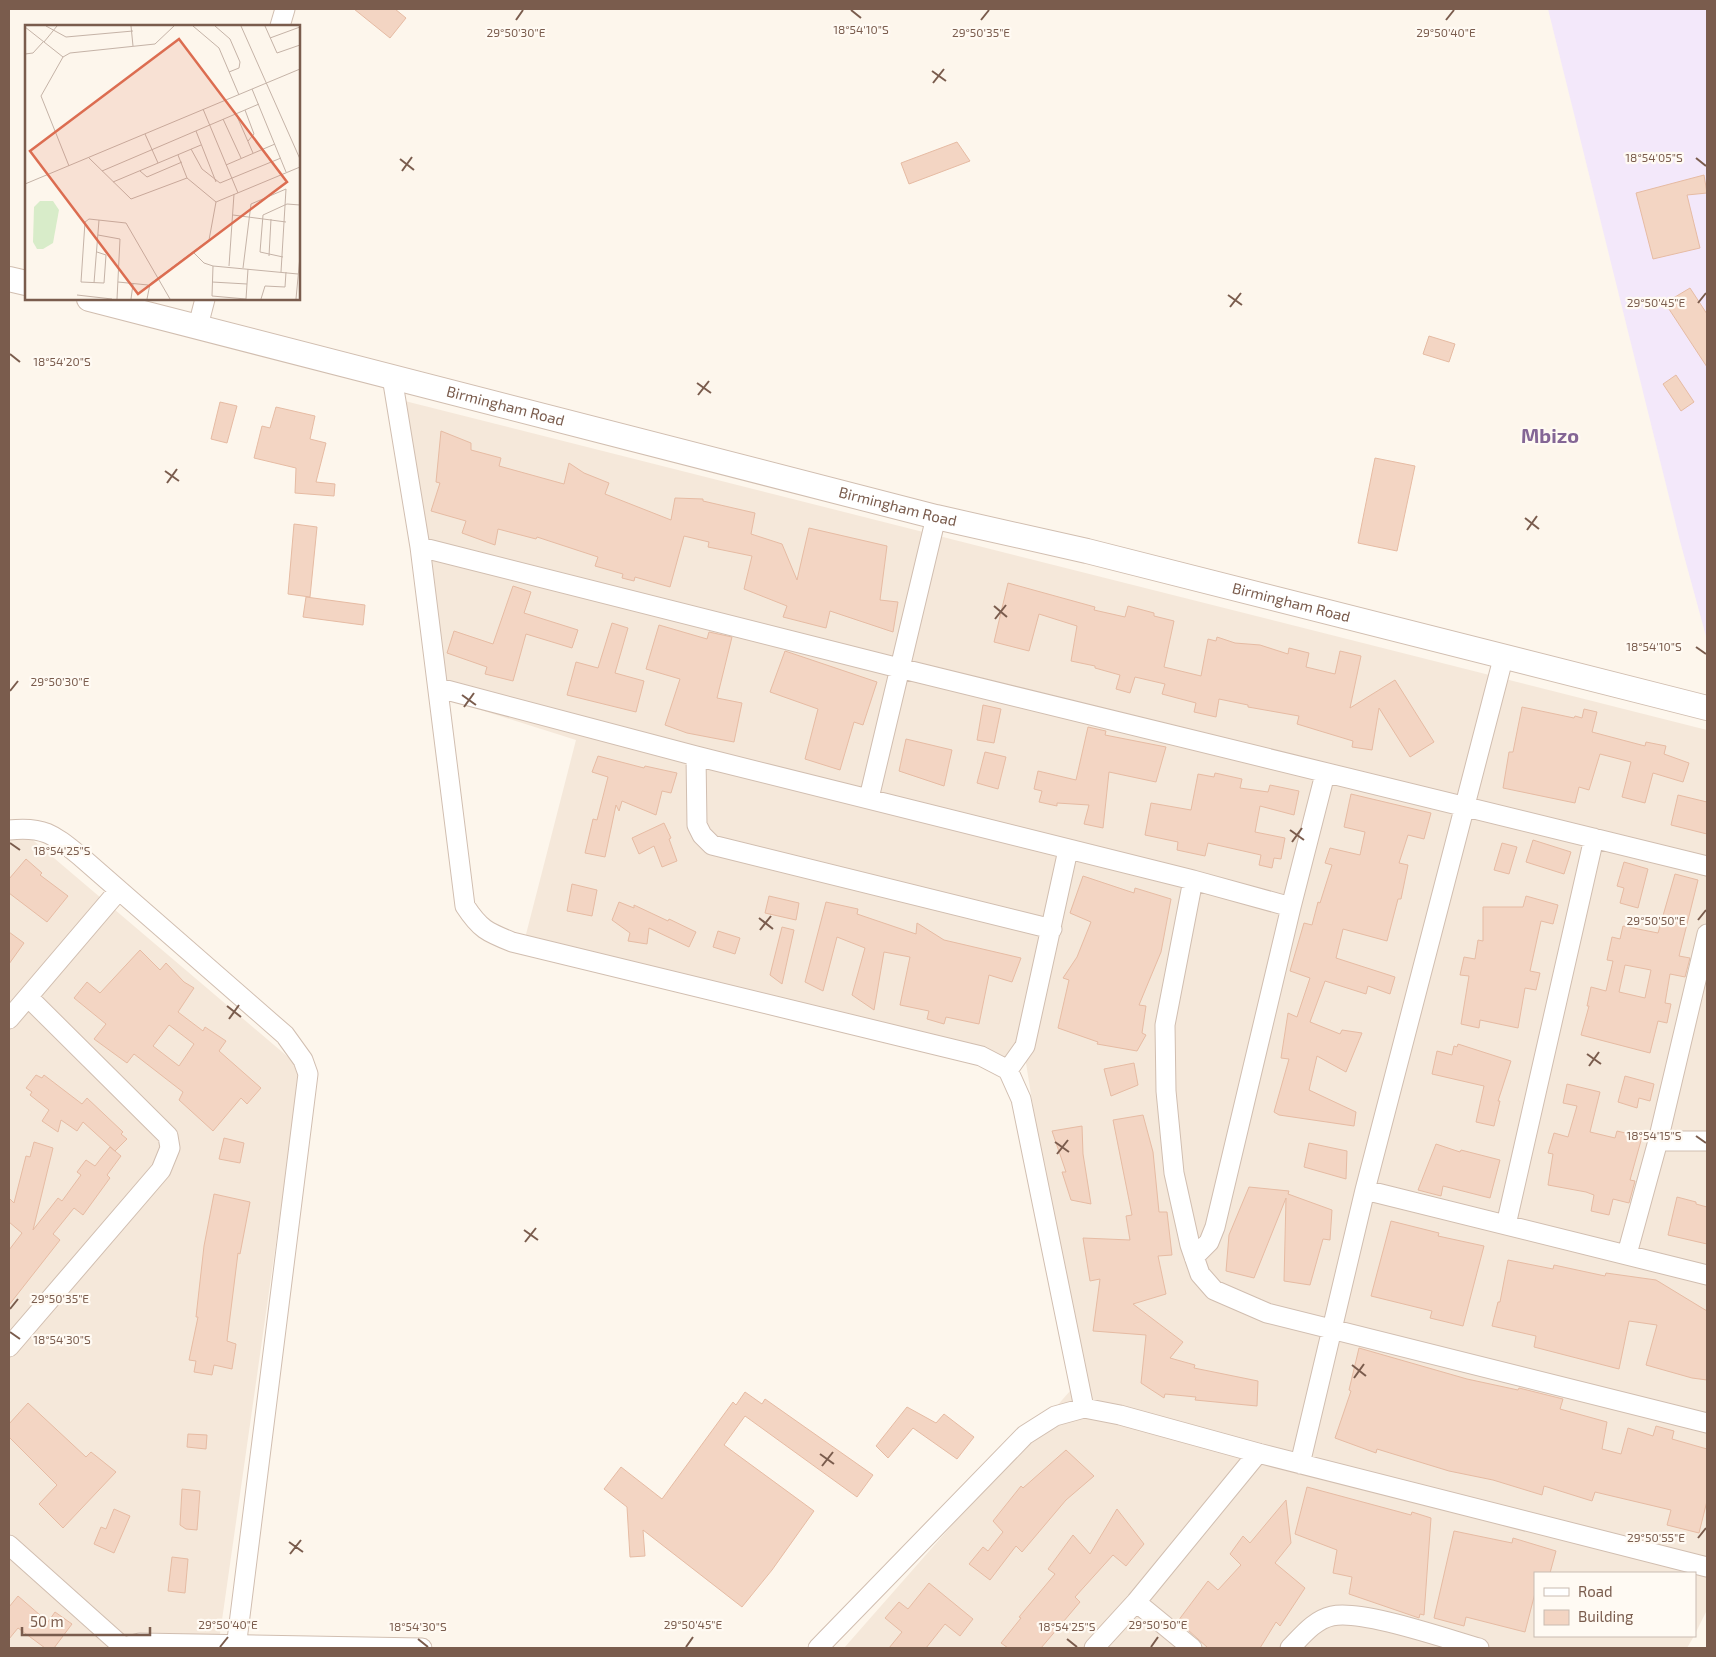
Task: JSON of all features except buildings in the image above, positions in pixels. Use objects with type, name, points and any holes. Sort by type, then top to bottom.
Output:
[{"type":"street","points":[[280,25],[285,9]]},
{"type":"street","points":[[9,278],[25,283]]},
{"type":"street","name":"Birmingham Road","points":[[93,300],[936,518],[1087,550],[1707,708]]},
{"type":"street","points":[[198,326],[205,300]]},
{"type":"street","points":[[392,377],[420,547],[465,906],[486,931],[512,942],[981,1056],[1008,1070],[1021,1099],[1084,1408]]},
{"type":"street","points":[[869,798],[936,518]]},
{"type":"street","points":[[420,547],[1325,774],[1707,866]]},
{"type":"street","points":[[1300,1464],[1365,1190],[1504,655]]},
{"type":"street","points":[[439,688],[696,756],[1193,880],[1291,907]]},
{"type":"street","points":[[696,756],[697,825],[702,835],[712,845],[1052,929]]},
{"type":"street","points":[[1194,1257],[1209,1242],[1216,1227],[1291,907],[1325,774]]},
{"type":"street","points":[[9,830],[28,828],[52,834],[285,1035],[303,1060],[308,1074],[237,1646]]},
{"type":"street","points":[[1506,1225],[1594,838]]},
{"type":"street","points":[[1008,1070],[1025,1046],[1068,850]]},
{"type":"street","points":[[1193,880],[1165,1025],[1166,1091],[1174,1173],[1194,1257],[1200,1274],[1214,1290],[1267,1312],[1707,1423]]},
{"type":"street","points":[[9,1019],[119,890]]},
{"type":"street","points":[[1627,1254],[1658,1141],[1707,934]]},
{"type":"street","points":[[9,1347],[161,1170],[170,1148],[168,1136],[28,997]]},
{"type":"street","points":[[1658,1141],[1707,1142]]},
{"type":"street","points":[[1365,1190],[1707,1275]]},
{"type":"street","points":[[818,1648],[1025,1435],[1055,1416],[1084,1408],[1120,1415],[1258,1454],[1707,1567]]},
{"type":"street","points":[[1094,1648],[1136,1602],[1258,1454]]},
{"type":"street","points":[[11,1550],[121,1647],[140,1643],[422,1648]]},
{"type":"street","points":[[1136,1602],[1192,1648]]},
{"type":"street","points":[[1290,1648],[1311,1626],[1332,1616],[1361,1615],[1479,1648]]},
{"type":"shaded area","points":[[1548,9],[1707,9],[1707,640],[1680,541]]},
{"type":"shaded area","points":[[389,397],[1707,730],[1707,1610],[1696,1632],[1696,1572],[1534,1572],[1534,1637],[1693,1637],[1687,1648],[844,1648],[1077,1383],[1026,1063],[523,946],[576,740],[443,698]]},
{"type":"shaded area","points":[[21,830],[301,1068],[218,1648],[9,1648],[9,842]]},
{"type":"district","name":"Mbizo","points":[[1550,436]]}]
